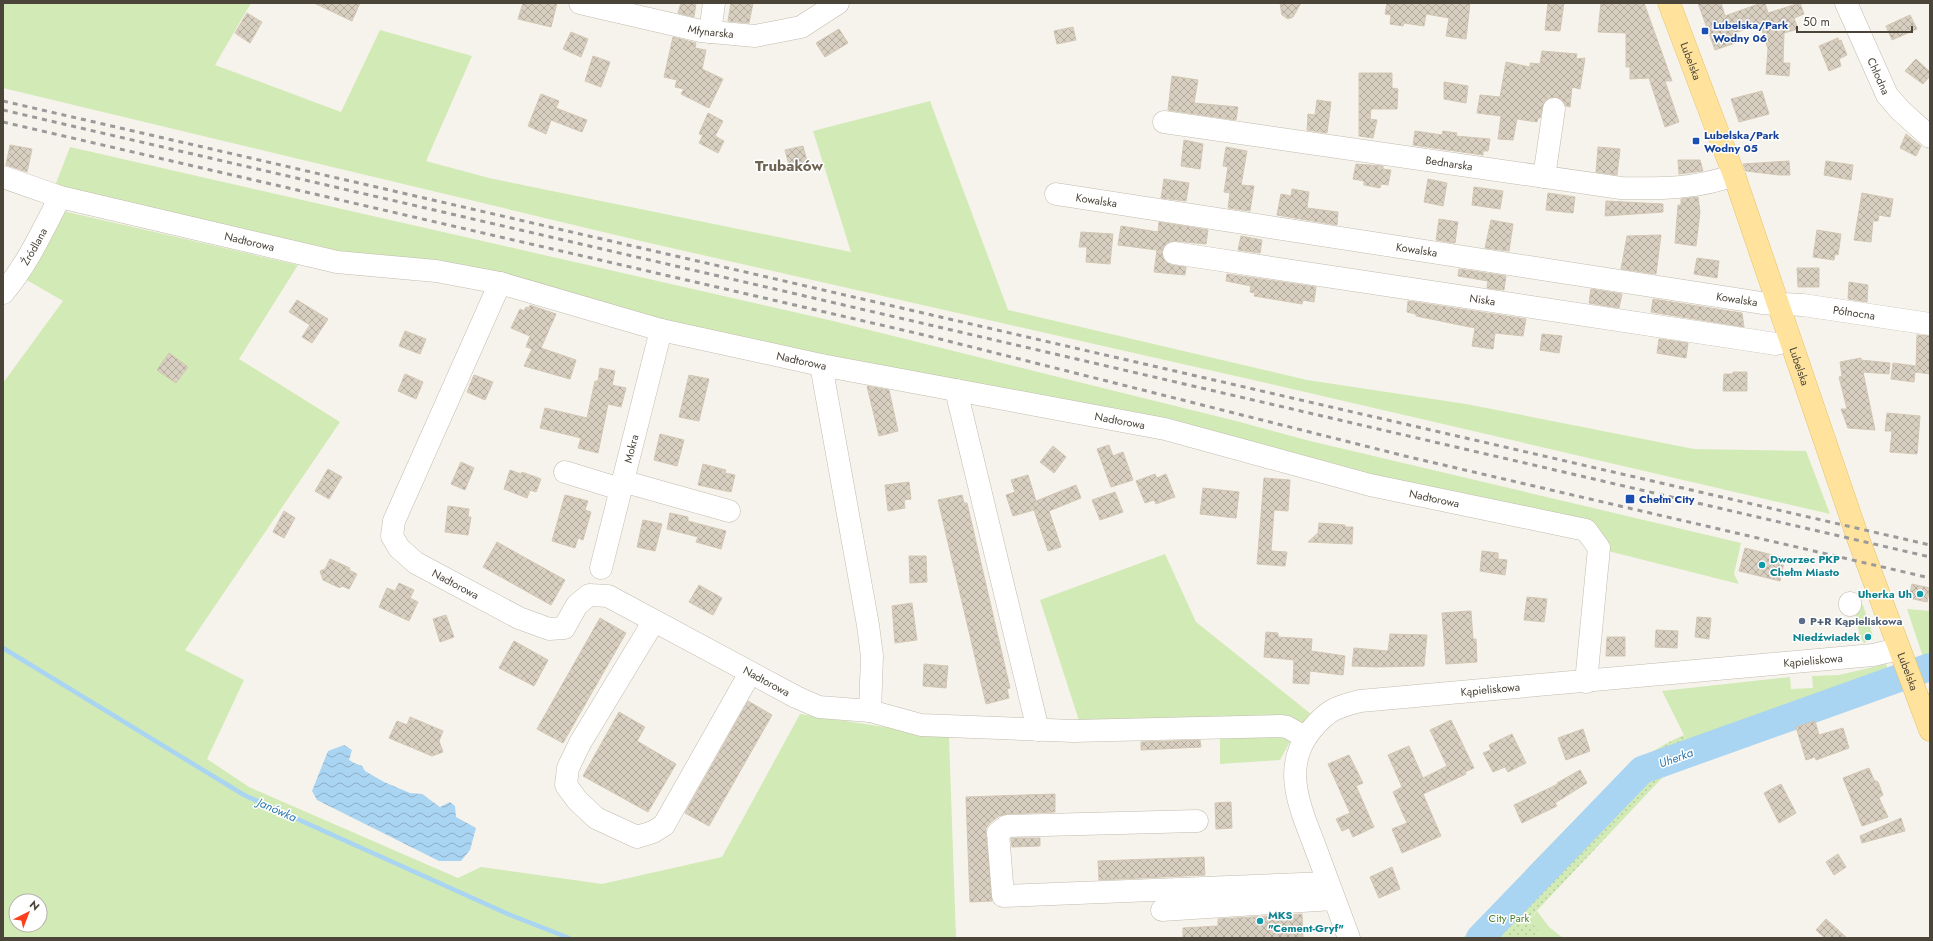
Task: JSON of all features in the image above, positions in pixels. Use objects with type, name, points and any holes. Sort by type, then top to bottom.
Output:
[{"type":"main road","name":"Lubelska","points":[[1670,3],[1734,175],[1859,541],[1930,730]]},
{"type":"street","name":"Młynarska","points":[[580,3],[659,12],[710,32],[755,36],[801,27],[838,3]]},
{"type":"street","points":[[710,32],[714,3]]},
{"type":"street","name":"Chłodna","points":[[1846,3],[1887,95],[1900,110],[1930,137]]},
{"type":"street","points":[[1544,177],[1554,110]]},
{"type":"street","name":"Bednarska","points":[[1164,122],[1621,188],[1667,189],[1716,182],[1734,175]]},
{"type":"street","name":"Nadtorowa","points":[[3,177],[60,197],[337,262],[436,271],[500,283],[661,330],[821,365],[1165,429],[1370,486],[1586,530],[1600,548],[1586,682]]},
{"type":"street","name":"Kowalska","points":[[1056,194],[1778,305]]},
{"type":"street","name":"Źródlana","points":[[3,293],[12,283],[37,242],[60,197]]},
{"type":"street","name":"Niska","points":[[1174,253],[1776,344],[1790,340]]},
{"type":"street","name":"Nadtorowa","points":[[500,283],[394,521],[392,536],[399,548],[416,563],[519,618],[549,629],[564,628],[577,605],[589,595],[608,596],[796,698],[819,707],[870,711],[921,725],[1072,731],[1280,726],[1287,727],[1305,737]]},
{"type":"street","name":"Północna","points":[[1778,305],[1803,305],[1930,324]]},
{"type":"street","name":"Mokra","points":[[601,568],[661,330]]},
{"type":"street","points":[[821,365],[868,625],[872,656],[870,711]]},
{"type":"street","points":[[956,390],[1038,730]]},
{"type":"street","points":[[565,472],[729,511]]},
{"type":"street","points":[[654,621],[580,744],[568,768],[566,785],[577,800],[603,821],[637,837],[653,832],[664,825],[750,673]]},
{"type":"street","name":"Kąpieliskowa","points":[[1349,938],[1299,803],[1294,775],[1296,757],[1305,737],[1321,719],[1337,706],[1360,702],[1586,682],[1854,650],[1873,655],[1901,655]]},
{"type":"street","points":[[1197,822],[1007,826],[998,833],[1003,896],[1331,891]]},
{"type":"street","points":[[1162,910],[1331,891]]},
{"type":"green space","points":[[3,3],[251,3],[215,65],[341,112],[380,30],[472,56],[426,161],[489,178],[851,252],[813,131],[930,101],[1008,310],[1307,380],[1466,404],[1694,449],[1806,451],[1830,514],[1275,385],[645,242],[3,88]]},
{"type":"green space","points":[[70,147],[829,320],[1240,422],[1310,441],[1741,543],[1734,574],[1739,584],[1604,550],[1586,530],[335,256],[53,191]]},
{"type":"green space","points":[[63,211],[298,265],[239,359],[340,422],[185,650],[244,680],[207,759],[249,787],[458,878],[481,867],[602,884],[722,857],[800,714],[949,737],[956,938],[3,938],[3,383],[63,301],[25,279]]},
{"type":"green space","points":[[1165,554],[1196,622],[1311,714],[1292,738],[1280,760],[1220,764],[1220,731],[1084,736],[1040,600]]},
{"type":"green space","points":[[1853,604],[1863,605],[1873,636],[1873,639],[1864,643],[1860,637]]},
{"type":"green space","points":[[1907,609],[1930,611],[1930,678]]},
{"type":"green space","points":[[1886,664],[1893,685],[1693,760],[1684,735],[1662,691],[1790,677],[1791,689],[1813,688],[1812,676],[1839,675]]},
{"type":"green space","name":"City Park","points":[[1684,735],[1694,765],[1663,777],[1529,919],[1544,938],[1463,938],[1551,844],[1617,780],[1653,751]]},
{"type":"green space","points":[[1537,911],[1549,927],[1563,938],[1544,938],[1529,920]]},
{"type":"water","points":[[344,745],[352,750],[349,760],[362,766],[365,771],[384,782],[410,793],[422,794],[440,807],[450,802],[455,806],[456,817],[476,828],[470,850],[461,861],[439,861],[317,800],[312,791],[328,751]]},
{"type":"building","points":[[314,3],[360,3],[352,21]]},
{"type":"building","points":[[523,3],[557,3],[551,27],[518,19]]},
{"type":"building","points":[[681,3],[696,3],[694,17],[678,13]]},
{"type":"building","points":[[731,3],[753,3],[749,23],[728,21]]},
{"type":"building","points":[[1280,3],[1301,3],[1293,17],[1288,19],[1282,15]]},
{"type":"building","points":[[1387,3],[1470,3],[1466,39],[1446,36],[1449,18],[1426,14],[1424,26],[1404,23],[1403,26],[1390,24],[1391,15],[1385,14]]},
{"type":"building","points":[[1548,3],[1564,3],[1560,31],[1545,30]]},
{"type":"building","points":[[1601,3],[1644,3],[1672,81],[1665,81],[1679,122],[1665,127],[1649,78],[1630,79],[1630,67],[1626,67],[1626,33],[1598,32]]},
{"type":"building","points":[[1698,3],[1721,3],[1725,16],[1761,3],[1765,3],[1768,13],[1800,3],[1804,14],[1794,18],[1798,29],[1784,33],[1783,63],[1790,63],[1789,76],[1766,74],[1768,49],[1760,24],[1732,34],[1735,43],[1715,50]]},
{"type":"building","points":[[247,13],[262,22],[250,43],[235,33]]},
{"type":"building","points":[[1910,15],[1917,29],[1892,40],[1886,26]]},
{"type":"building","points":[[1073,27],[1076,40],[1057,44],[1054,31]]},
{"type":"building","points":[[839,29],[848,43],[825,57],[816,43]]},
{"type":"building","points":[[571,32],[588,39],[581,57],[563,49]]},
{"type":"building","points":[[673,37],[696,43],[695,48],[706,50],[702,69],[723,79],[709,108],[681,94],[684,89],[675,87],[677,80],[664,77]]},
{"type":"building","points":[[1838,38],[1839,41],[1841,40],[1847,55],[1839,59],[1841,66],[1829,71],[1819,46]]},
{"type":"building","points":[[1542,51],[1577,54],[1576,59],[1585,58],[1580,89],[1572,87],[1570,107],[1566,106],[1561,99],[1555,97],[1549,98],[1544,102],[1540,118],[1538,118],[1537,122],[1517,119],[1513,140],[1498,139],[1501,116],[1477,113],[1480,95],[1500,97],[1506,62],[1530,67],[1530,63],[1540,64]]},
{"type":"building","points":[[593,56],[610,62],[601,87],[585,81]]},
{"type":"building","points":[[1916,59],[1930,72],[1930,76],[1923,84],[1905,71]]},
{"type":"building","points":[[1359,73],[1392,73],[1392,88],[1398,89],[1397,109],[1371,109],[1370,119],[1377,120],[1373,138],[1359,136]]},
{"type":"building","points":[[1172,76],[1198,80],[1194,103],[1238,107],[1236,120],[1168,110]]},
{"type":"building","points":[[1444,82],[1468,86],[1466,103],[1444,99]]},
{"type":"building","points":[[1762,91],[1769,114],[1739,122],[1731,99]]},
{"type":"building","points":[[541,94],[559,101],[556,108],[587,120],[582,132],[551,120],[546,134],[528,126]]},
{"type":"building","points":[[1317,100],[1331,102],[1327,133],[1307,130],[1308,114],[1315,115]]},
{"type":"building","points":[[708,113],[723,121],[715,136],[724,141],[718,153],[699,143],[703,135],[699,134]]},
{"type":"building","points":[[1415,131],[1442,135],[1443,131],[1457,133],[1456,136],[1490,139],[1488,151],[1483,151],[1483,155],[1413,145]]},
{"type":"building","points":[[1906,134],[1921,146],[1916,156],[1900,148]]},
{"type":"building","points":[[1184,140],[1203,144],[1200,169],[1181,166]]},
{"type":"building","points":[[10,145],[32,149],[27,172],[6,165]]},
{"type":"building","points":[[803,146],[808,165],[790,169],[785,150]]},
{"type":"building","points":[[1226,147],[1247,151],[1241,185],[1254,186],[1250,211],[1228,208],[1230,193],[1224,192],[1228,167],[1223,166]]},
{"type":"building","points":[[1598,147],[1620,149],[1617,175],[1596,172]]},
{"type":"building","points":[[1678,160],[1700,160],[1703,171],[1679,174]]},
{"type":"building","points":[[1789,161],[1790,175],[1746,171],[1743,164]]},
{"type":"building","points":[[1826,161],[1853,165],[1851,180],[1824,175]]},
{"type":"building","points":[[1356,164],[1383,166],[1383,169],[1391,170],[1388,185],[1381,184],[1380,188],[1364,185],[1364,181],[1353,179]]},
{"type":"building","points":[[1164,179],[1189,183],[1186,201],[1161,198]]},
{"type":"building","points":[[1428,179],[1447,183],[1443,206],[1424,202]]},
{"type":"building","points":[[1474,187],[1503,191],[1500,209],[1472,205]]},
{"type":"building","points":[[1292,189],[1309,192],[1307,208],[1338,212],[1337,225],[1277,215],[1281,194],[1291,196]]},
{"type":"building","points":[[1548,193],[1575,197],[1573,213],[1546,210]]},
{"type":"building","points":[[1862,193],[1893,199],[1890,217],[1879,215],[1878,221],[1873,221],[1871,242],[1854,240]]},
{"type":"building","points":[[1698,197],[1700,212],[1696,246],[1675,243],[1678,205],[1681,205],[1681,199]]},
{"type":"building","points":[[1606,201],[1663,204],[1663,212],[1605,216]]},
{"type":"building","points":[[1439,219],[1458,222],[1455,243],[1436,240]]},
{"type":"building","points":[[1491,220],[1513,224],[1509,251],[1485,248]]},
{"type":"building","points":[[1159,222],[1208,230],[1206,244],[1175,241],[1169,242],[1164,246],[1162,252],[1163,258],[1166,262],[1172,265],[1186,267],[1185,275],[1154,272],[1157,250],[1118,245],[1121,226],[1158,232]]},
{"type":"building","points":[[1817,230],[1841,234],[1838,255],[1835,254],[1834,260],[1813,257]]},
{"type":"building","points":[[1081,232],[1113,234],[1110,264],[1086,262],[1087,247],[1079,247]]},
{"type":"building","points":[[1661,235],[1656,274],[1621,269],[1627,236]]},
{"type":"building","points":[[1241,236],[1262,240],[1260,253],[1238,250]]},
{"type":"building","points":[[1697,258],[1719,261],[1717,278],[1694,274]]},
{"type":"building","points":[[1797,268],[1819,268],[1819,287],[1798,287]]},
{"type":"building","points":[[1459,269],[1506,276],[1504,290],[1487,288],[1488,281],[1458,276]]},
{"type":"building","points":[[1227,274],[1316,287],[1314,302],[1303,300],[1302,304],[1254,296],[1255,293],[1250,292],[1251,286],[1226,281]]},
{"type":"building","points":[[1849,282],[1868,285],[1867,302],[1848,299]]},
{"type":"building","points":[[1591,289],[1622,294],[1619,308],[1589,303]]},
{"type":"building","points":[[1653,299],[1742,313],[1744,327],[1651,312]]},
{"type":"building","points":[[297,300],[328,319],[312,343],[302,337],[310,325],[289,312]]},
{"type":"building","points":[[1408,301],[1526,319],[1523,336],[1495,333],[1493,349],[1472,346],[1475,328],[1416,316],[1416,314],[1407,312]]},
{"type":"building","points":[[530,305],[556,314],[541,348],[576,360],[570,379],[524,366],[532,349],[526,347],[530,336],[511,328],[520,309],[524,311],[526,307],[529,308]]},
{"type":"building","points":[[405,331],[426,339],[420,354],[399,346]]},
{"type":"building","points":[[1542,334],[1562,336],[1559,353],[1540,350]]},
{"type":"building","points":[[1917,335],[1930,336],[1930,374],[1915,372],[1914,382],[1891,379],[1893,363],[1916,366]]},
{"type":"building","points":[[1659,339],[1688,343],[1686,358],[1657,353]]},
{"type":"building","points":[[169,353],[188,367],[176,383],[157,370]]},
{"type":"building","points":[[1861,358],[1861,360],[1890,363],[1889,374],[1863,372],[1875,430],[1848,428],[1841,409],[1847,409],[1839,377],[1842,376],[1840,362]]},
{"type":"building","points":[[600,368],[615,371],[612,385],[626,388],[621,407],[608,404],[598,453],[578,448],[581,438],[540,428],[545,408],[587,418],[595,381],[598,381]]},
{"type":"building","points":[[1733,372],[1747,372],[1747,391],[1723,391],[1724,374],[1733,374]]},
{"type":"building","points":[[405,374],[423,382],[416,399],[398,391]]},
{"type":"building","points":[[474,375],[493,382],[485,400],[467,392]]},
{"type":"building","points":[[689,375],[709,379],[699,421],[679,417]]},
{"type":"building","points":[[867,386],[889,390],[898,431],[879,436]]},
{"type":"building","points":[[1887,413],[1920,416],[1917,454],[1890,452],[1892,431],[1885,431]]},
{"type":"building","points":[[660,434],[684,440],[677,466],[654,460]]},
{"type":"building","points":[[1109,445],[1113,456],[1123,452],[1133,480],[1111,487],[1097,449]]},
{"type":"building","points":[[1053,446],[1066,457],[1054,473],[1040,462]]},
{"type":"building","points":[[461,462],[474,468],[465,490],[451,484]]},
{"type":"building","points":[[703,464],[726,470],[725,473],[735,475],[731,492],[698,485]]},
{"type":"building","points":[[328,469],[342,477],[329,499],[315,491]]},
{"type":"building","points":[[510,470],[521,474],[522,472],[541,479],[536,492],[530,490],[527,498],[504,489]]},
{"type":"building","points":[[1155,474],[1157,478],[1166,474],[1175,497],[1156,504],[1154,500],[1145,503],[1136,481]]},
{"type":"building","points":[[1028,475],[1036,501],[1076,485],[1081,498],[1049,511],[1061,547],[1048,551],[1034,510],[1013,516],[1006,495],[1015,492],[1011,480]]},
{"type":"building","points":[[1264,478],[1290,480],[1288,511],[1274,510],[1271,551],[1287,552],[1285,566],[1257,564]]},
{"type":"building","points":[[909,482],[911,499],[904,500],[905,508],[888,511],[885,485]]},
{"type":"building","points":[[1203,488],[1239,492],[1236,518],[1200,514]]},
{"type":"building","points":[[1115,492],[1123,512],[1100,520],[1092,500]]},
{"type":"building","points":[[565,495],[588,501],[585,510],[591,512],[583,540],[578,538],[575,548],[552,541]]},
{"type":"building","points":[[962,495],[964,503],[967,503],[1010,688],[1007,689],[1009,698],[986,704],[938,500]]},
{"type":"building","points":[[448,506],[469,509],[468,517],[471,517],[468,535],[445,532]]},
{"type":"building","points":[[284,511],[295,518],[284,538],[273,532]]},
{"type":"building","points":[[670,513],[688,517],[688,521],[726,531],[721,549],[696,542],[698,537],[667,529]]},
{"type":"building","points":[[643,520],[662,524],[655,551],[637,547]]},
{"type":"building","points":[[1319,523],[1353,527],[1352,544],[1308,542],[1318,533]]},
{"type":"building","points":[[497,542],[565,580],[551,605],[483,567]]},
{"type":"building","name":"Dworzec PKP Chełm Miasto","points":[[1745,548],[1785,558],[1780,581],[1739,571]]},
{"type":"building","points":[[1482,551],[1498,553],[1498,559],[1507,560],[1505,575],[1480,571]]},
{"type":"building","points":[[909,556],[926,556],[927,582],[910,583]]},
{"type":"building","points":[[330,559],[350,568],[349,570],[357,574],[349,589],[342,586],[340,588],[323,580],[320,571],[325,569]]},
{"type":"building","points":[[399,583],[414,590],[410,598],[418,602],[409,621],[379,607],[387,588],[395,591]]},
{"type":"building","name":"Uherka Uh","points":[[1912,584],[1930,588],[1927,602],[1909,598]]},
{"type":"building","points":[[699,585],[722,598],[713,615],[689,602]]},
{"type":"building","points":[[1527,597],[1547,599],[1544,622],[1524,620]]},
{"type":"building","points":[[912,603],[917,640],[895,643],[892,606]]},
{"type":"building","points":[[1471,611],[1473,639],[1476,639],[1477,662],[1446,664],[1442,613]]},
{"type":"building","points":[[446,615],[454,637],[440,642],[433,619]]},
{"type":"building","points":[[1697,617],[1711,618],[1709,639],[1695,637]]},
{"type":"building","points":[[600,618],[626,633],[563,743],[537,729]]},
{"type":"building","points":[[1656,630],[1678,631],[1677,648],[1655,647]]},
{"type":"building","points":[[1266,632],[1278,633],[1278,637],[1312,639],[1311,651],[1345,656],[1343,675],[1310,671],[1309,684],[1293,683],[1294,660],[1264,657]]},
{"type":"building","points":[[1390,634],[1427,635],[1424,666],[1352,666],[1354,648],[1388,651]]},
{"type":"building","points":[[1607,637],[1625,637],[1625,656],[1606,656]]},
{"type":"building","points":[[514,641],[548,660],[534,686],[499,668]]},
{"type":"building","points":[[924,664],[948,666],[946,688],[923,686]]},
{"type":"building","points":[[748,701],[772,715],[709,826],[685,813]]},
{"type":"building","points":[[619,712],[645,727],[637,741],[676,764],[648,812],[583,776]]},
{"type":"building","points":[[410,717],[443,731],[439,741],[443,752],[432,756],[389,738],[397,721],[407,725]]},
{"type":"building","points":[[1451,720],[1474,768],[1465,772],[1466,774],[1423,794],[1441,836],[1402,853],[1392,829],[1407,823],[1393,792],[1402,787],[1388,755],[1409,746],[1423,778],[1447,766],[1430,730]]},
{"type":"building","points":[[1815,721],[1819,735],[1843,728],[1849,748],[1816,760],[1815,757],[1806,760],[1796,727]]},
{"type":"building","points":[[1583,729],[1590,751],[1566,760],[1558,738]]},
{"type":"building","points":[[1512,734],[1526,763],[1508,772],[1505,767],[1493,772],[1483,753],[1491,750],[1489,745]]},
{"type":"building","points":[[1200,740],[1201,747],[1141,750],[1141,742]]},
{"type":"building","points":[[1349,755],[1363,783],[1356,786],[1374,827],[1353,837],[1349,828],[1342,831],[1336,819],[1350,813],[1328,764]]},
{"type":"building","points":[[1869,768],[1874,780],[1878,782],[1883,795],[1879,798],[1888,817],[1862,826],[1843,778]]},
{"type":"building","points":[[1580,770],[1587,783],[1555,803],[1557,806],[1522,823],[1514,805],[1558,784],[1557,783]]},
{"type":"building","points":[[1781,784],[1796,813],[1779,823],[1764,793]]},
{"type":"building","points":[[1055,794],[1055,812],[1007,814],[999,816],[986,828],[992,901],[970,902],[966,797]]},
{"type":"building","points":[[1231,802],[1232,828],[1216,829],[1215,803]]},
{"type":"building","points":[[1901,818],[1905,831],[1862,843],[1860,836]]},
{"type":"building","points":[[1011,838],[1040,838],[1040,846],[1012,847]]},
{"type":"building","points":[[1838,854],[1846,867],[1834,875],[1826,862]]},
{"type":"building","points":[[1204,857],[1205,875],[1099,880],[1098,861]]},
{"type":"building","points":[[1392,867],[1400,889],[1379,898],[1370,877]]},
{"type":"building","name":"MKS \"Cement-Gryf\"","points":[[1302,914],[1303,938],[1183,938],[1183,928],[1218,926],[1218,919]]},
{"type":"building","points":[[1826,919],[1847,938],[1825,938],[1816,930]]},
{"type":"waterway","name":"Janówka","points":[[3,648],[244,795],[508,914],[569,938]]},
{"type":"waterway","name":"Uherka","points":[[1480,938],[1642,770],[1930,667]]},
{"type":"railway","points":[[3,101],[1930,545]]},
{"type":"railway","points":[[3,110],[1930,557]]},
{"type":"railway","points":[[3,122],[920,334],[1409,457],[1930,578]]},
{"type":"place","name":"Lubelska/Park Wodny 06","points":[[1705,31]]},
{"type":"place","name":"Lubelska/Park Wodny 05","points":[[1696,141]]},
{"type":"place","name":"Chełm City","points":[[1630,499]]},
{"type":"place","name":"Dworzec PKP Chełm Miasto","points":[[1762,565]]},
{"type":"place","name":"Uherka Uh","points":[[1920,594]]},
{"type":"place","name":"P+R Kąpieliskowa","points":[[1802,621]]},
{"type":"place","name":"Niedźwiadek","points":[[1868,637]]},
{"type":"place","name":"MKS \"Cement-Gryf\"","points":[[1260,921]]},
{"type":"district","name":"Trubaków","points":[[789,166]]}]
